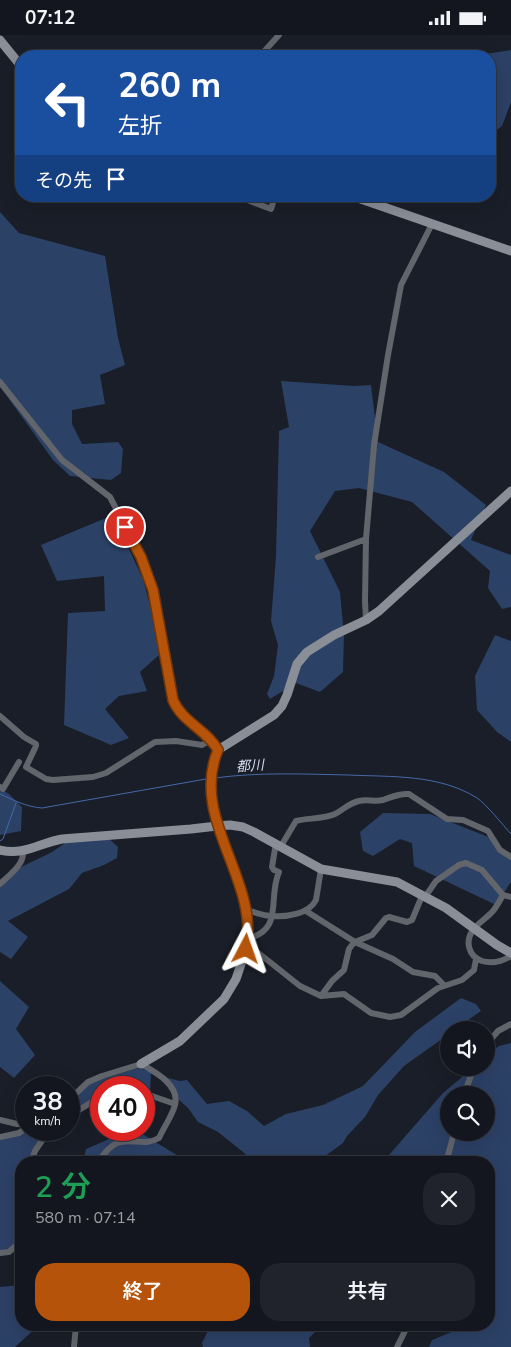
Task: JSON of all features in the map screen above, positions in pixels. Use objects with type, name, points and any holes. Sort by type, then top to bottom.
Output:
[{"type":"street","points":[[265,50],[279,35]]},
{"type":"street","points":[[0,41],[15,59]]},
{"type":"street","points":[[252,202],[270,209],[273,202]]},
{"type":"street","points":[[369,202],[511,251]]},
{"type":"street","points":[[366,620],[366,539],[374,445],[401,285],[432,224]]},
{"type":"street","points":[[0,382],[62,460],[110,497],[141,557],[153,590],[173,700],[185,719],[211,740],[218,750]]},
{"type":"street","points":[[80,1090],[88,1082],[102,1076],[141,1064],[180,1041],[224,999],[236,979],[247,942],[246,910],[239,882],[217,826],[211,777],[218,750],[274,715],[282,706],[287,695],[297,664],[307,652],[379,611],[511,491]]},
{"type":"street","points":[[318,557],[366,539]]},
{"type":"street","points":[[0,716],[24,737],[36,743],[26,767],[46,779],[54,780],[93,777],[106,773],[155,742],[176,741],[202,745],[211,740]]},
{"type":"street","points":[[0,787],[4,789],[18,762]]},
{"type":"street","points":[[247,942],[272,923],[274,884],[279,872],[272,867],[278,845],[296,821],[334,815],[347,805],[358,801],[371,799],[381,801],[397,794],[409,794],[447,819],[463,820],[488,831],[500,850],[511,857]]},
{"type":"street","points":[[0,850],[15,853],[23,852],[44,843],[62,839],[230,825],[243,827],[322,869],[397,882],[466,921],[474,928],[511,955],[493,963],[476,959],[472,956],[468,946],[474,928],[494,910],[503,895]]},
{"type":"street","points":[[0,884],[18,867],[24,856],[23,852]]},
{"type":"street","points":[[320,996],[344,970],[349,949],[355,942],[372,935],[386,917],[407,923],[412,920],[424,897],[436,881],[458,865],[466,863],[482,870],[503,895],[511,897]]},
{"type":"street","points":[[246,910],[272,917],[306,911],[314,905],[316,900],[322,869]]},
{"type":"street","points":[[306,911],[355,942],[393,959],[413,972],[435,976],[444,985]]},
{"type":"street","points":[[247,942],[300,986],[320,996],[344,994],[371,1013],[396,1017],[444,985],[456,983],[470,975],[474,970],[476,959]]},
{"type":"street","points":[[495,1034],[511,1024]]},
{"type":"street","points":[[105,1156],[118,1142],[130,1140],[149,1141],[159,1138],[175,1104],[171,1087],[159,1074],[141,1064]]},
{"type":"street","points":[[155,1097],[175,1104]]},
{"type":"street","points":[[0,1120],[15,1124]]},
{"type":"street","points":[[0,1137],[15,1134]]},
{"type":"street","points":[[33,1156],[42,1141]]},
{"type":"street","points":[[448,1156],[452,1141]]},
{"type":"street","points":[[0,1253],[9,1252],[15,1248]]},
{"type":"street","points":[[74,1347],[75,1331]]},
{"type":"street","points":[[397,1347],[405,1331]]},
{"type":"shaded area","points":[[511,50],[511,102],[502,126],[496,130],[496,52]]},
{"type":"shaded area","points":[[0,212],[19,233],[105,256],[118,338],[125,365],[100,375],[105,404],[72,410],[72,424],[82,444],[118,442],[123,449],[121,473],[111,480],[70,476],[53,460],[0,388]]},
{"type":"shaded area","points":[[281,381],[354,386],[371,385],[378,442],[444,472],[486,505],[471,540],[511,555],[511,607],[502,609],[488,588],[490,571],[412,502],[359,488],[335,491],[310,531],[340,592],[344,635],[343,672],[320,692],[296,683],[270,699],[267,694],[274,676],[278,645],[271,621],[276,556],[279,431],[289,427]]},
{"type":"shaded area","points":[[113,515],[143,579],[156,628],[159,655],[140,672],[147,691],[119,696],[105,709],[129,738],[111,745],[64,725],[68,613],[105,611],[104,576],[57,581],[41,545]]},
{"type":"shaded area","points":[[495,635],[511,641],[511,742],[497,732],[477,710],[475,676]]},
{"type":"shaded area","points":[[0,789],[9,794],[22,807],[21,831],[0,835]]},
{"type":"shaded area","points":[[383,813],[430,814],[491,838],[511,856],[511,882],[496,905],[414,866],[412,843],[400,839],[373,856],[363,851],[360,832]]},
{"type":"shaded area","points":[[106,836],[118,847],[117,858],[82,873],[69,889],[8,921],[28,937],[11,959],[0,952],[0,887],[15,870],[52,852],[68,841]]},
{"type":"shaded area","points":[[0,981],[29,1007],[16,1029],[35,1055],[14,1078],[0,1067]]},
{"type":"shaded area","points":[[461,998],[476,1004],[481,1011],[467,1021],[440,1021],[440,1040],[404,1066],[378,1095],[365,1117],[343,1143],[325,1156],[246,1156],[218,1132],[198,1122],[188,1108],[178,1099],[164,1077],[180,1081],[187,1080],[207,1104],[229,1101],[247,1111],[264,1126],[286,1114],[323,1105],[363,1086],[415,1032]]},
{"type":"shaded area","points":[[511,1043],[511,1347],[429,1347],[432,1340],[454,1331],[495,1331],[495,1156],[388,1156],[440,1096],[440,1141],[495,1141],[495,1086],[451,1086],[463,1076],[495,1076],[495,1049]]},
{"type":"shaded area","points":[[139,1068],[151,1072],[151,1076],[111,1076]]},
{"type":"shaded area","points":[[90,1082],[90,1104],[80,1110],[80,1089]]},
{"type":"shaded area","points":[[15,1133],[15,1141],[41,1141],[33,1156],[15,1156],[15,1245],[12,1249],[0,1252],[0,1138]]},
{"type":"shaded area","points":[[105,1141],[154,1141],[178,1156],[84,1156],[86,1149]]},
{"type":"shaded area","points":[[15,1286],[15,1331],[32,1331],[15,1347],[0,1347],[0,1287]]},
{"type":"shaded area","points":[[208,1331],[316,1331],[309,1338],[310,1347],[203,1347],[202,1343]]},
{"type":"waterway","name":"都川","points":[[215,778],[265,774],[298,774],[398,777],[431,781],[462,790],[477,798],[511,834]]},
{"type":"waterway","name":"都川","points":[[0,794],[26,805],[42,808],[206,779]]},
{"type":"waterway","name":"都川","points":[[0,841],[3,839],[16,803]]},
{"type":"route","points":[[125,527],[141,557],[153,590],[173,700],[185,719],[207,736],[218,750],[213,763],[210,782],[217,826],[242,890],[248,926],[246,949]]}]
